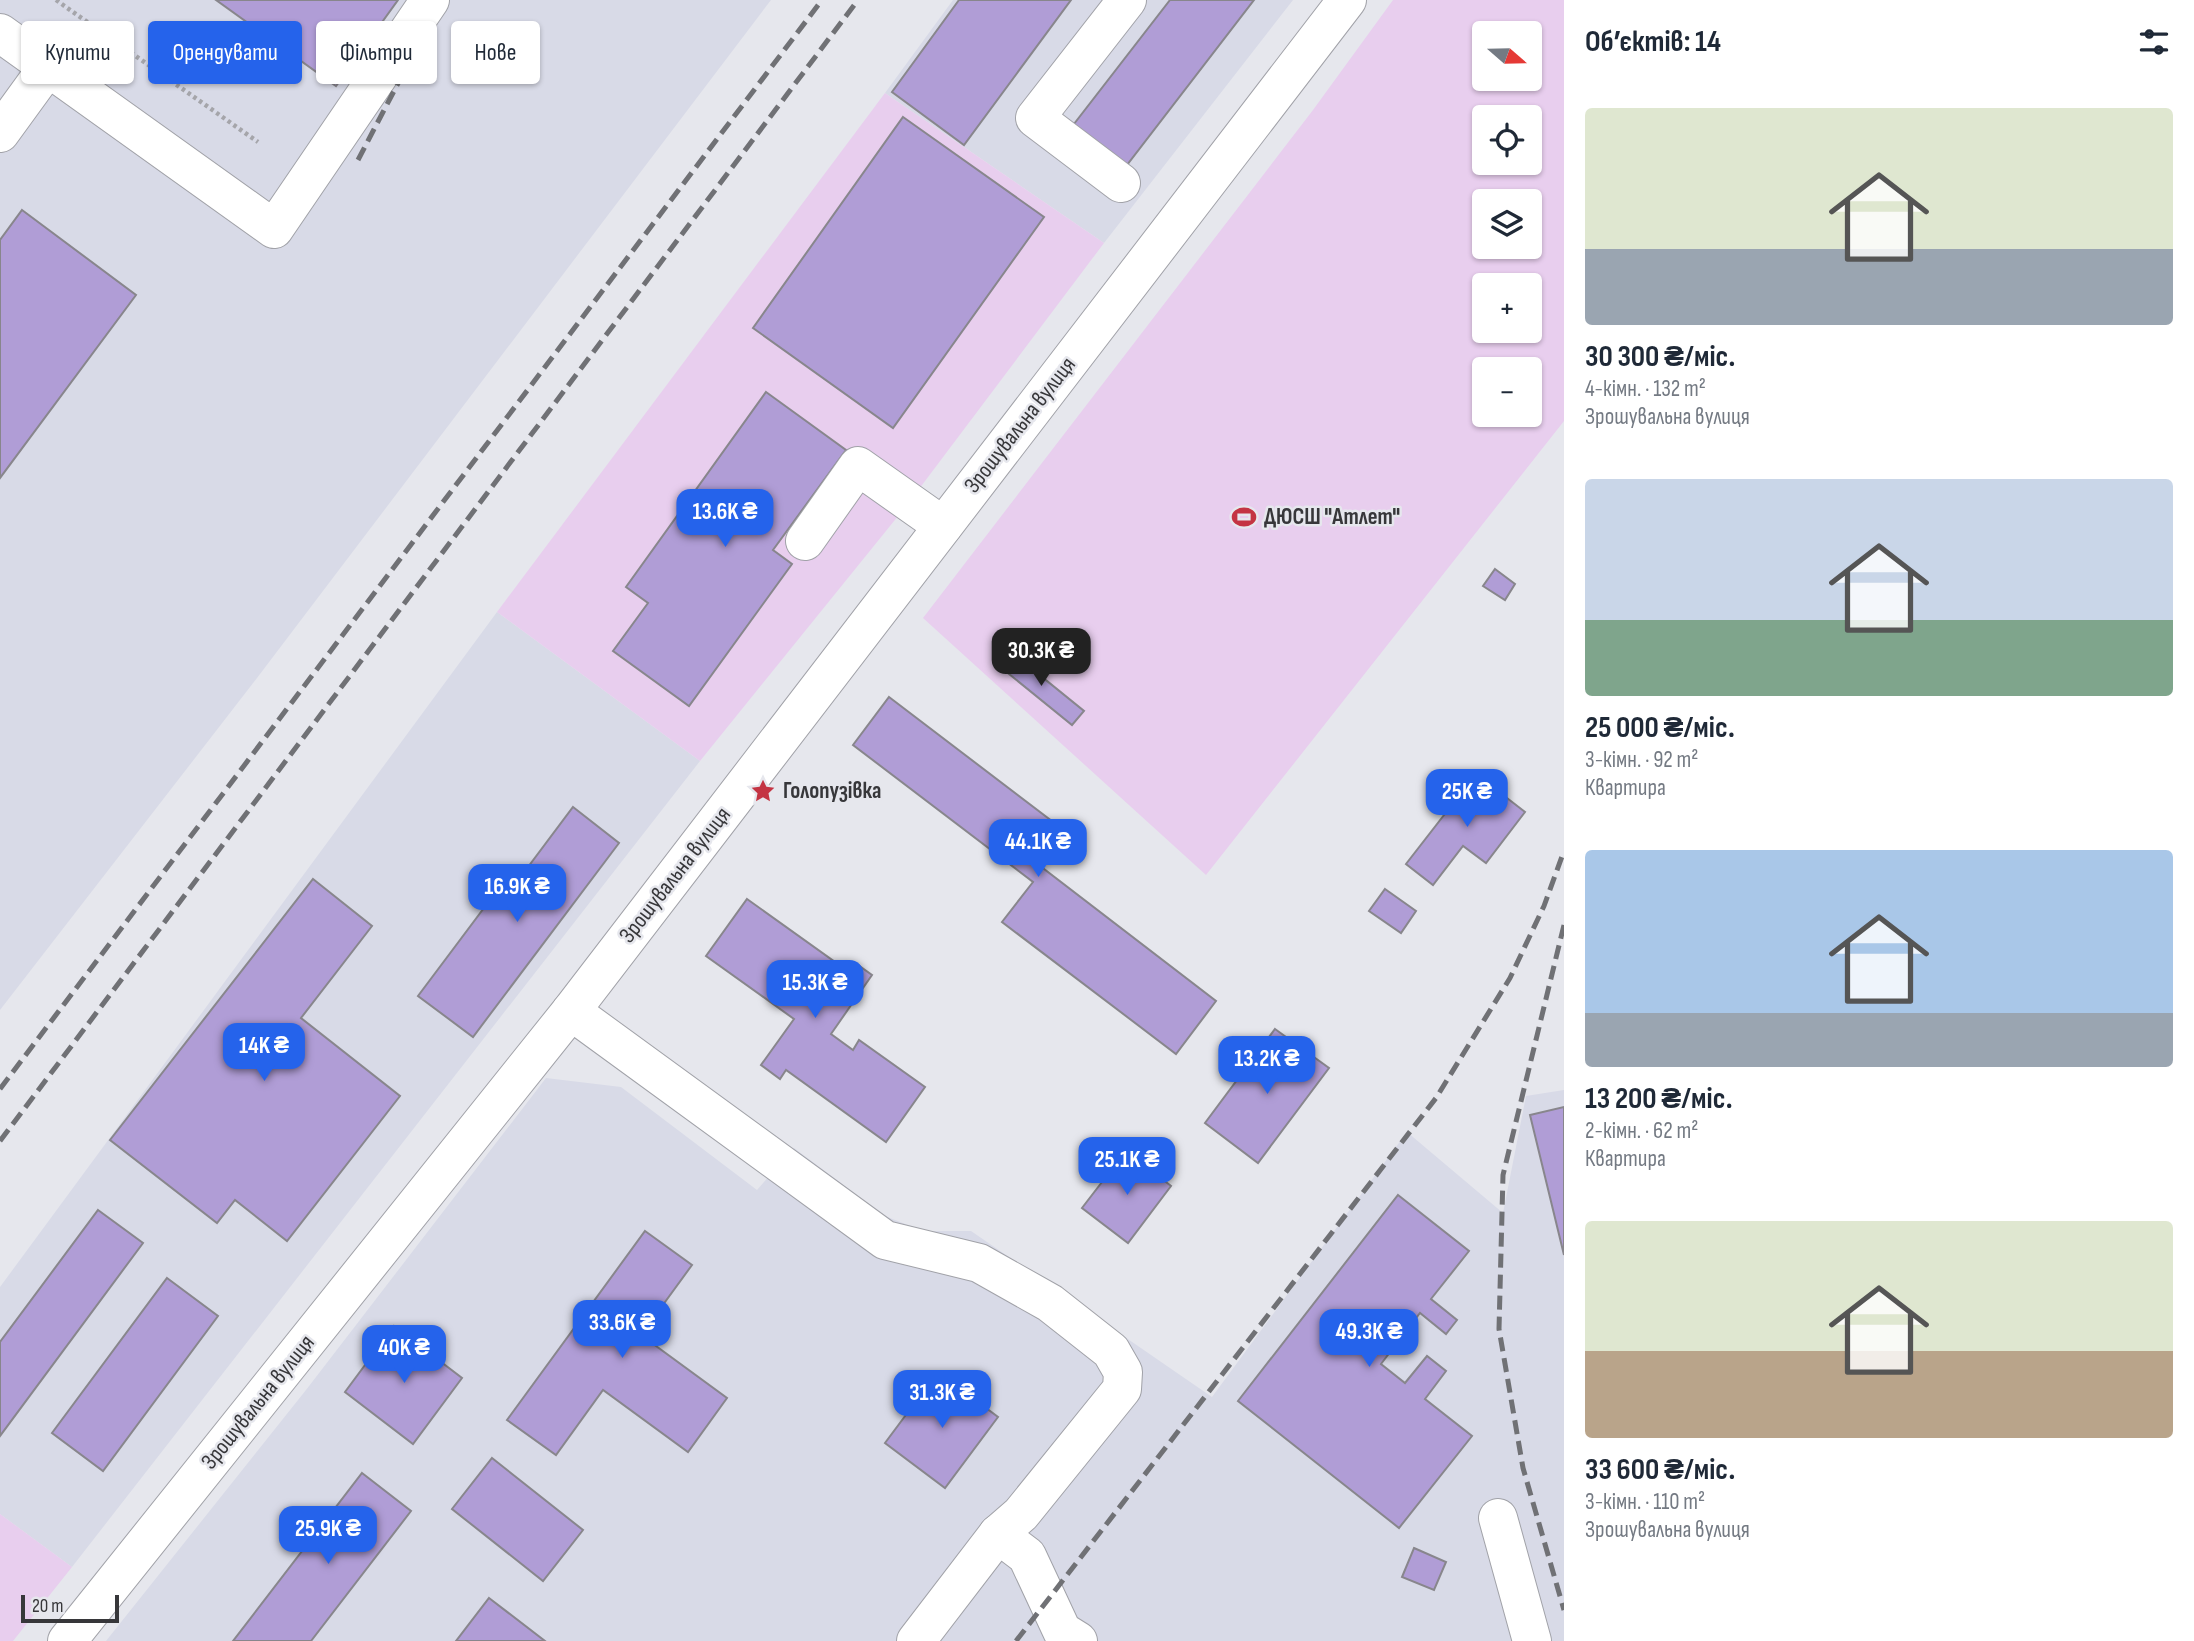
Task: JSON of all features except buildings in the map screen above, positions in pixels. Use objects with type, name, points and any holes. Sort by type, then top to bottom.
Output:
[{"type":"street","points":[[72,84],[274,229],[430,0]]},
{"type":"street","points":[[1121,183],[1035,118],[1127,0]]},
{"type":"street","name":"Зрошувальна вулиця","points":[[68,1641],[571,1011],[1347,0]]},
{"type":"street","points":[[0,33],[21,48]]},
{"type":"street","points":[[0,133],[36,84]]},
{"type":"street","points":[[805,541],[858,466],[943,526]]},
{"type":"street","points":[[571,1011],[885,1240],[979,1263],[1050,1303],[1111,1351],[1123,1372],[1122,1389],[1021,1514],[998,1534],[916,1641]]},
{"type":"street","points":[[1498,1518],[1532,1641]]},
{"type":"street","points":[[998,1534],[1027,1556],[1062,1631],[1078,1641]]},
{"type":"path","points":[[56,0],[258,142]]},
{"type":"shaded area","points":[[0,0],[771,0],[257,678],[0,1010]]},
{"type":"shaded area","points":[[953,0],[1293,0],[1104,243],[885,93]]},
{"type":"shaded area","name":"ДЮСШ \"Атлет\"","points":[[1393,0],[1564,0],[1564,421],[1206,875],[923,618],[1313,110]]},
{"type":"shaded area","points":[[885,93],[1104,243],[907,505],[700,761],[497,612]]},
{"type":"shaded area","points":[[497,612],[700,761],[72,1567],[0,1514],[0,1287]]},
{"type":"shaded area","points":[[546,1078],[621,1087],[757,1190],[794,1148],[885,1216],[923,1231],[971,1231],[1212,1397],[1407,1132],[1503,1213],[1526,1096],[1564,1090],[1564,1641],[106,1641],[306,1390]]},
{"type":"shaded area","points":[[0,1514],[72,1567],[13,1641],[0,1641]]},
{"type":"railway","points":[[0,1089],[822,0]]},
{"type":"railway","points":[[0,1141],[858,0]]},
{"type":"railway","points":[[358,160],[398,84]]},
{"type":"railway","points":[[1016,1641],[1436,1098],[1510,978],[1544,906],[1564,851]]},
{"type":"railway","points":[[1564,925],[1503,1175],[1499,1329],[1523,1468],[1564,1610]]},
{"type":"place","name":"ДЮСШ \"Атлет\"","points":[[1244,517]]},
{"type":"place","name":"Голопузівка","points":[[763,791]]}]
